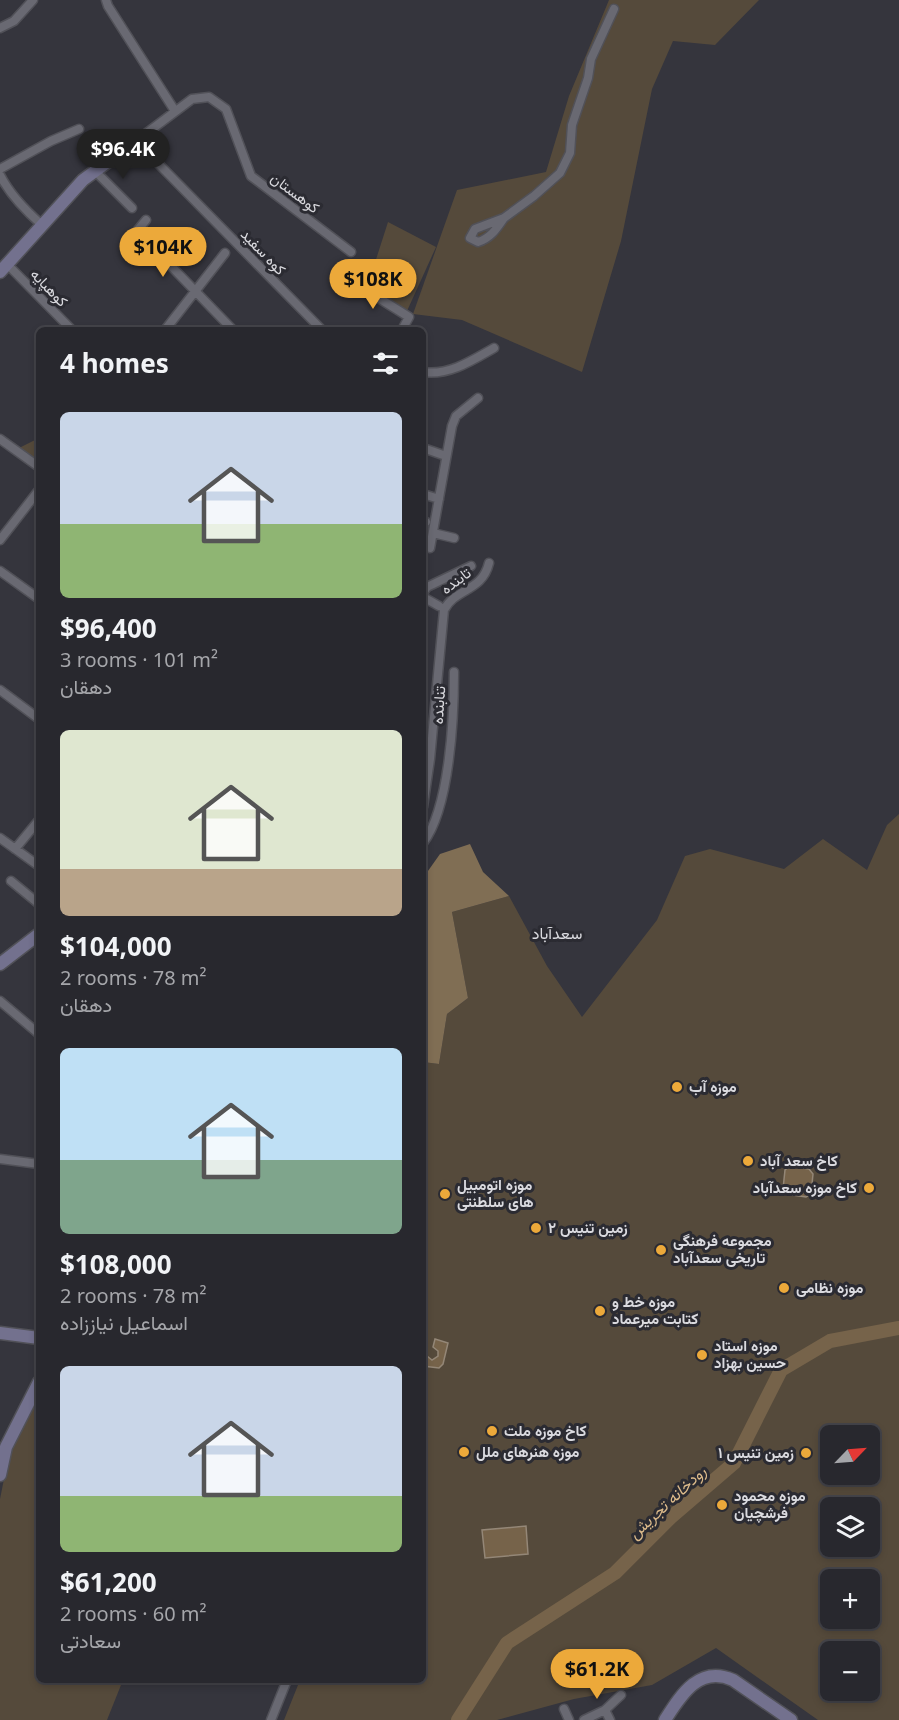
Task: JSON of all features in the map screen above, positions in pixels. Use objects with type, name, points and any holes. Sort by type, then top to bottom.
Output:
[{"type":"street","points":[[0,28],[14,21],[33,0]]},
{"type":"street","points":[[106,0],[175,111]]},
{"type":"street","points":[[504,218],[560,173],[570,153],[572,125],[588,78],[591,59],[614,9]]},
{"type":"street","name":"کوهستان","points":[[136,141],[194,98],[209,97],[226,110],[251,176],[351,252]]},
{"type":"street","points":[[0,169],[51,141],[79,129]]},
{"type":"street","points":[[3,268],[83,180],[136,141]]},
{"type":"street","name":"کوه سفید","points":[[136,141],[319,327]]},
{"type":"street","points":[[95,171],[132,208]]},
{"type":"street","points":[[0,175],[26,211],[42,225]]},
{"type":"street","points":[[146,220],[137,231],[230,327]]},
{"type":"street","points":[[167,327],[225,253]]},
{"type":"street","name":"کوهپایه","points":[[3,268],[69,327]]},
{"type":"street","points":[[353,282],[410,318],[404,327]]},
{"type":"street","points":[[426,372],[443,372],[473,360],[494,348]]},
{"type":"street","points":[[426,547],[433,533],[452,426],[456,416],[478,398]]},
{"type":"street","points":[[0,439],[36,465]]},
{"type":"street","points":[[426,449],[446,456]]},
{"type":"street","points":[[0,540],[36,494]]},
{"type":"street","points":[[426,495],[439,499]]},
{"type":"street","points":[[433,533],[454,538]]},
{"type":"street","name":"تابنده","points":[[426,783],[441,622],[447,604],[481,580],[487,572],[489,563]]},
{"type":"street","points":[[426,589],[471,566]]},
{"type":"street","points":[[0,571],[36,597]]},
{"type":"street","points":[[426,592],[439,606]]},
{"type":"street","name":"تنابنده","points":[[426,839],[432,831],[441,806],[450,743],[454,672]]},
{"type":"street","points":[[0,690],[36,717]]},
{"type":"street","points":[[15,849],[36,824]]},
{"type":"street","points":[[0,838],[36,864]]},
{"type":"street","points":[[11,881],[36,902]]},
{"type":"street","points":[[0,964],[36,936]]},
{"type":"street","points":[[0,1001],[36,1031]]},
{"type":"street","points":[[0,1159],[36,1164]]},
{"type":"street","points":[[0,1333],[36,1338]]},
{"type":"street","points":[[0,1475],[6,1447],[36,1388]]},
{"type":"street","points":[[665,1720],[690,1685],[712,1676],[724,1676],[791,1720]]},
{"type":"street","points":[[271,1720],[286,1683]]},
{"type":"street","points":[[584,1720],[605,1710],[621,1695]]},
{"type":"street","points":[[564,1709],[569,1720]]},
{"type":"street","points":[[605,1710],[610,1720]]},
{"type":"shaded area","points":[[609,0],[759,0],[715,45],[673,41],[652,89],[621,241],[582,372],[462,320],[413,314],[457,190],[546,172],[569,96]]},
{"type":"shaded area","points":[[388,222],[436,247],[407,311],[354,280],[357,269],[371,275]]},
{"type":"shaded area","points":[[36,440],[36,460],[15,450]]},
{"type":"shaded area","name":"مجموعه فرهنگی تاریخی سعدآباد","points":[[899,814],[899,1720],[818,1720],[716,1648],[652,1685],[574,1699],[497,1720],[284,1720],[299,1683],[426,1683],[426,1062],[439,1064],[447,1014],[468,998],[452,912],[509,896],[547,966],[582,1017],[657,920],[685,856],[710,849],[784,869],[823,839],[867,870],[887,825]]},
{"type":"shaded area","points":[[470,844],[483,872],[509,896],[452,912],[468,998],[447,1014],[439,1064],[426,1062],[426,874],[440,854]]},
{"type":"shaded area","points":[[790,1166],[809,1169],[813,1174],[811,1194],[806,1197],[786,1194],[783,1189],[785,1170]]},
{"type":"shaded area","points":[[435,1339],[448,1343],[443,1364],[439,1368],[426,1366],[426,1352],[432,1360],[438,1356],[438,1351],[433,1347]]},
{"type":"shaded area","points":[[36,1400],[36,1683],[122,1683],[107,1720],[0,1720],[0,1499],[10,1449]]},
{"type":"shaded area","points":[[526,1526],[528,1554],[485,1558],[482,1530]]},
{"type":"waterway","name":"رودخانه تجریش","points":[[458,1720],[507,1643],[615,1573],[670,1518],[734,1463],[781,1370],[830,1341],[899,1328]]},
{"type":"place","name":"موزه آب","points":[[677,1087]]},
{"type":"place","name":"کاخ سعد آباد","points":[[748,1161]]},
{"type":"place","name":"کاخ موزه سعدآباد","points":[[869,1188]]},
{"type":"place","name":"موزه اتومبیل های سلطنتی","points":[[445,1194]]},
{"type":"place","name":"زمین تنیس ۲","points":[[536,1228]]},
{"type":"place","name":"مجموعه فرهنگی تاریخی سعدآباد","points":[[661,1250]]},
{"type":"place","name":"موزه نظامی","points":[[784,1288]]},
{"type":"place","name":"موزه خط و کتابت میرعماد","points":[[600,1311]]},
{"type":"place","name":"موزه استاد حسین بهزاد","points":[[702,1355]]},
{"type":"place","name":"کاخ موزه ملت","points":[[492,1431]]},
{"type":"place","name":"موزه هنرهای ملل","points":[[464,1452]]},
{"type":"place","name":"زمین تنیس ۱","points":[[806,1453]]},
{"type":"place","name":"موزه محمود فرشچیان","points":[[722,1505]]},
{"type":"district","name":"سعدآباد","points":[[557,933]]}]
